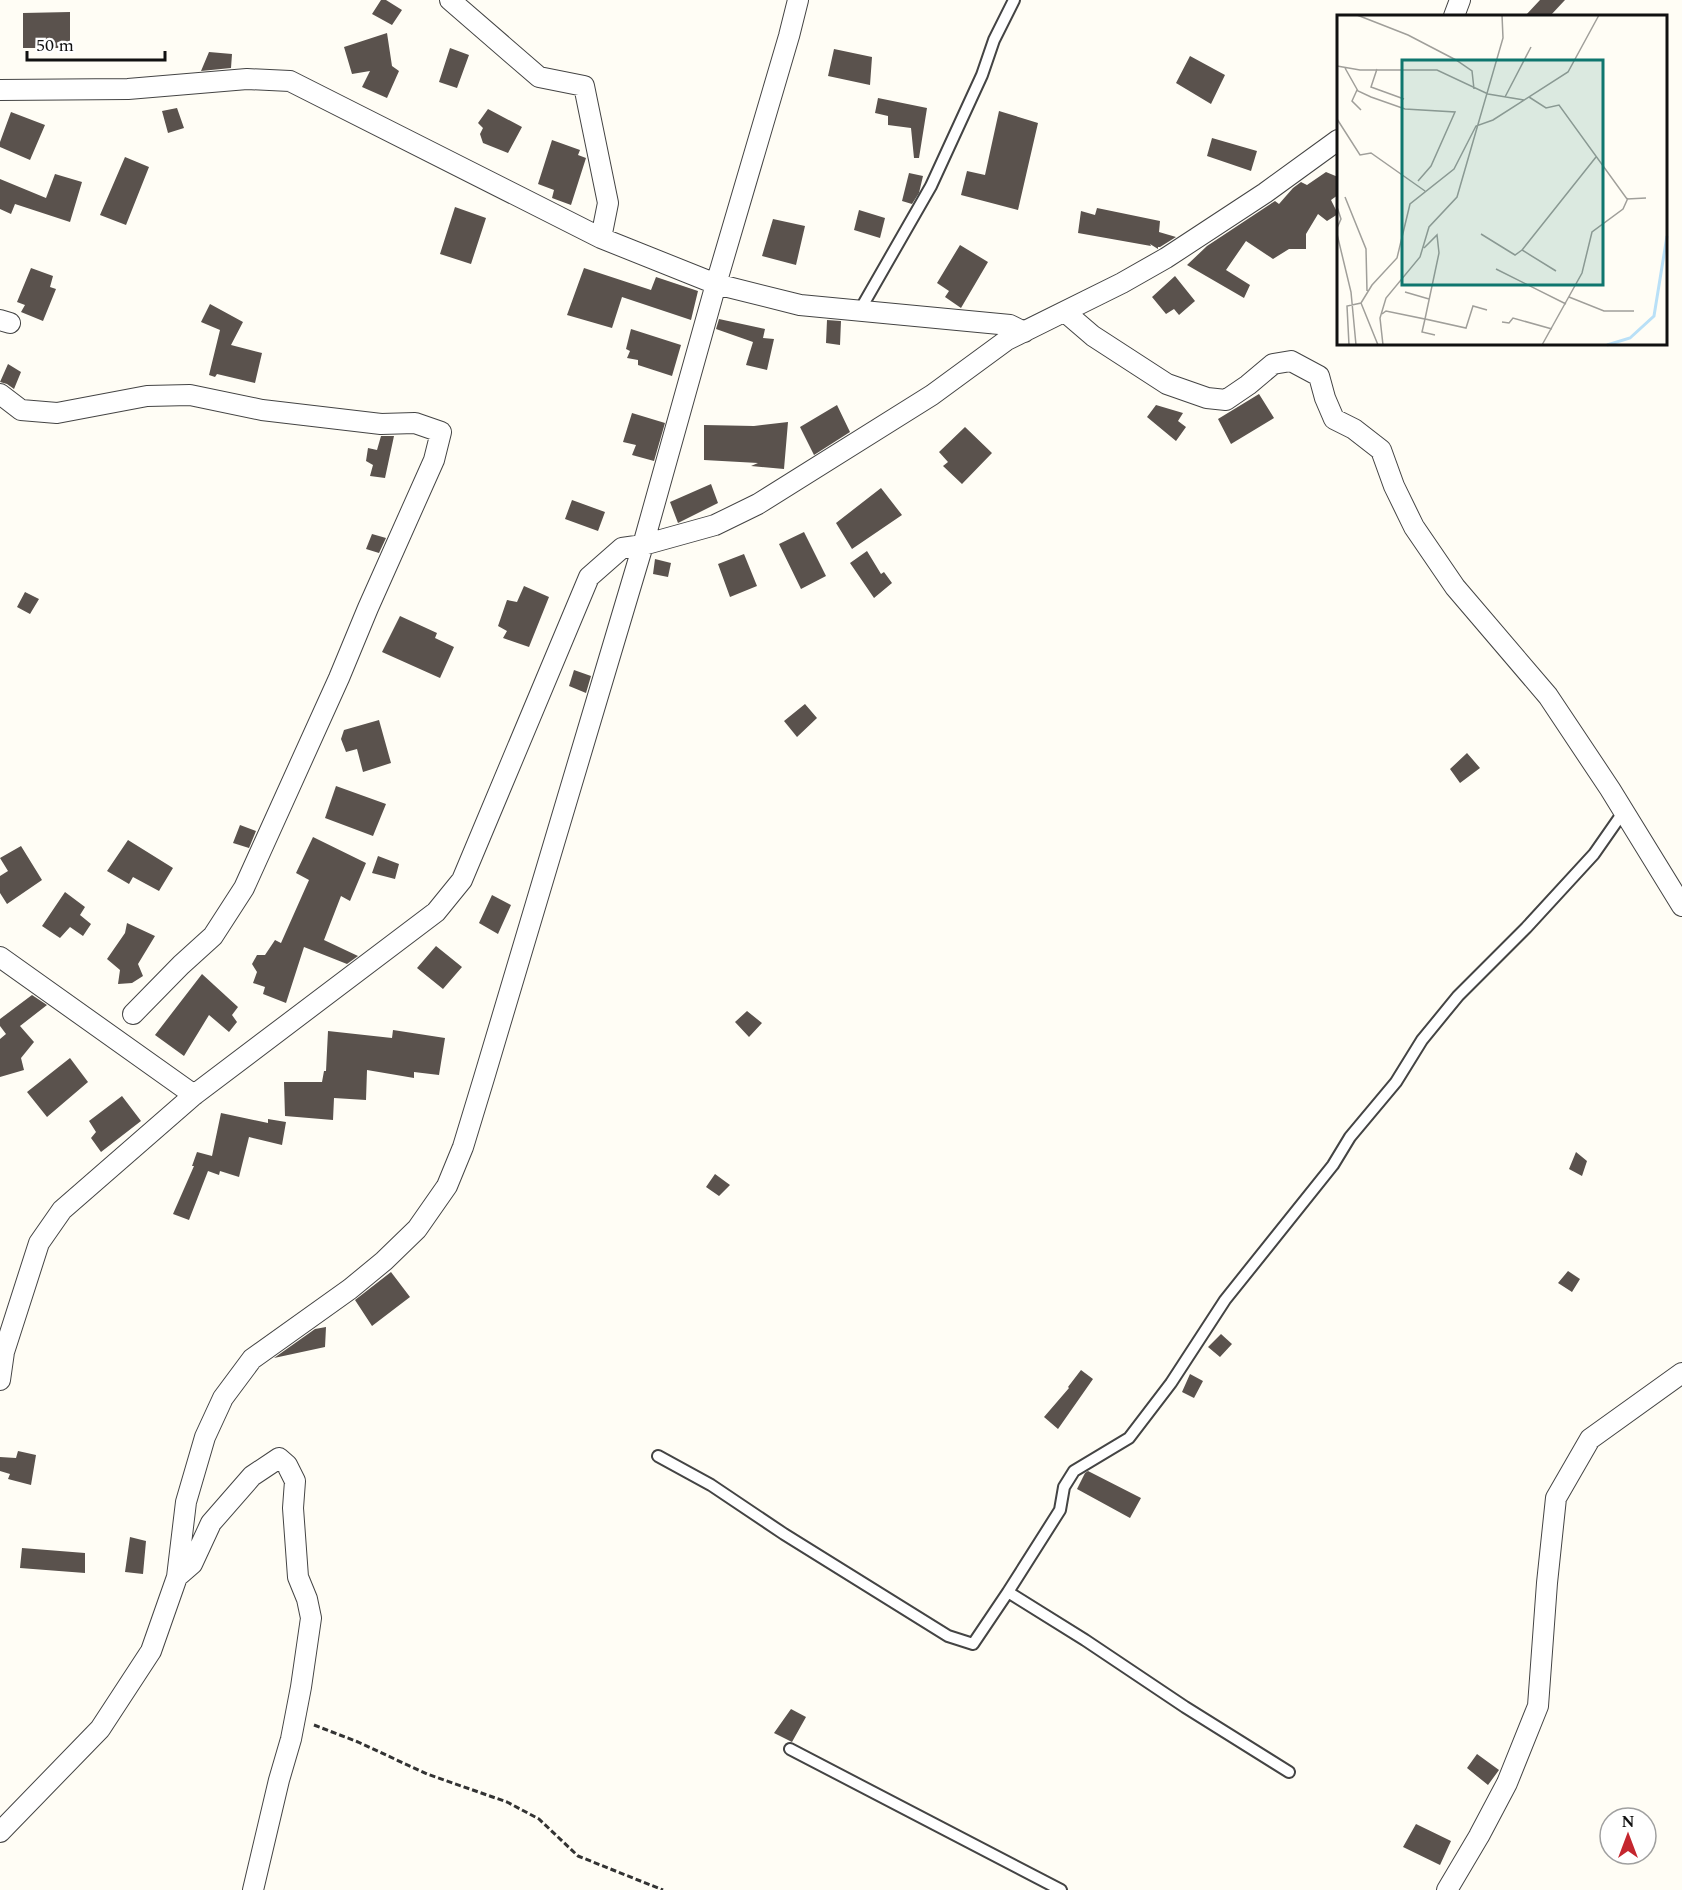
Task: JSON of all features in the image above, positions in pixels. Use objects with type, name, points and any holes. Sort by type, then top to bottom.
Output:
[{"type":"street","points":[[450,0],[539,77],[584,86],[608,203],[601,238]]},
{"type":"street","points":[[0,1832],[100,1729],[152,1651],[177,1577],[186,1502],[205,1437],[223,1398],[252,1359],[350,1289],[384,1261],[417,1229],[447,1186],[463,1147],[644,545],[798,0]]},
{"type":"street","points":[[1454,15],[1460,0]]},
{"type":"street","points":[[0,90],[128,89],[247,79],[290,81],[601,238],[716,284],[800,306],[1010,325],[1024,332]]},
{"type":"street","points":[[0,1380],[4,1352],[39,1243],[62,1210],[194,1095],[436,912],[462,880],[589,577],[622,548],[644,545],[715,525],[758,504],[932,395],[1007,340],[1166,258],[1264,193],[1337,141]]},
{"type":"street","points":[[1065,312],[1093,336],[1167,384],[1207,398],[1226,400],[1273,364],[1290,361],[1319,376],[1334,419],[1354,429],[1381,450],[1394,486],[1414,527],[1455,587],[1548,696],[1624,811],[1682,906]]},
{"type":"street","points":[[0,394],[21,410],[57,413],[147,396],[190,395],[286,413],[381,424],[415,423],[441,432],[434,460],[244,888],[213,936],[133,1014]]},
{"type":"street","points":[[0,957],[194,1095]]},
{"type":"street","points":[[1448,1890],[1507,1783],[1538,1706],[1556,1497],[1590,1439],[1682,1373]]},
{"type":"street","points":[[177,1577],[192,1564],[211,1523],[252,1476],[279,1458],[287,1465],[295,1481],[294,1527],[298,1576],[311,1618],[295,1717],[253,1890]]},
{"type":"lane","points":[[860,310],[931,186],[982,75],[994,39],[1014,0]]},
{"type":"lane","points":[[658,1456],[711,1485],[784,1534],[948,1636],[973,1644],[1060,1510],[1064,1487],[1074,1471],[1129,1438],[1171,1383],[1225,1300],[1333,1165],[1350,1137],[1396,1082],[1422,1040],[1458,996],[1526,928],[1594,854],[1624,811]]},
{"type":"lane","points":[[1008,1592],[1289,1772]]},
{"type":"lane","points":[[790,1749],[1061,1890]]},
{"type":"path","points":[[295,1717],[358,1742],[427,1774],[507,1802],[539,1819],[578,1856],[663,1890]]},
{"type":"building","points":[[381,0],[386,0],[402,10],[392,25],[372,14]]},
{"type":"building","points":[[1540,0],[1565,0],[1551,15],[1526,15]]},
{"type":"building","points":[[70,12],[70,48],[23,48],[23,13]]},
{"type":"building","points":[[387,33],[392,66],[399,71],[387,98],[362,87],[370,71],[352,74],[344,47]]},
{"type":"building","points":[[450,48],[469,55],[457,88],[439,82]]},
{"type":"building","points":[[834,49],[872,57],[870,85],[828,76]]},
{"type":"building","points":[[209,52],[232,54],[231,68],[201,71]]},
{"type":"building","points":[[1190,56],[1225,75],[1211,104],[1176,83]]},
{"type":"building","points":[[878,98],[927,108],[919,158],[914,158],[911,128],[888,125],[888,116],[875,113]]},
{"type":"building","points":[[177,108],[184,128],[168,133],[162,111]]},
{"type":"building","points":[[488,109],[522,127],[508,153],[483,143],[480,134],[483,128],[478,123]]},
{"type":"building","points":[[999,111],[1038,123],[1018,210],[961,195],[967,171],[985,175]]},
{"type":"building","points":[[11,112],[45,125],[30,160],[0,147]]},
{"type":"building","points":[[1212,138],[1257,151],[1251,171],[1207,156]]},
{"type":"building","points":[[552,140],[580,150],[578,155],[586,158],[571,205],[552,198],[554,190],[538,184]]},
{"type":"building","points":[[125,157],[149,167],[126,225],[100,215]]},
{"type":"building","points":[[1326,172],[1337,177],[1337,196],[1331,200],[1337,215],[1327,221],[1318,214],[1306,234],[1306,249],[1289,249],[1273,259],[1246,241],[1226,270],[1250,285],[1244,298],[1187,265],[1207,246],[1275,201],[1279,204],[1301,182],[1307,185]]},
{"type":"building","points":[[909,173],[923,176],[919,193],[912,204],[902,201]]},
{"type":"building","points":[[55,174],[82,182],[70,222],[15,204],[11,214],[0,209],[0,179],[46,198]]},
{"type":"building","points":[[455,207],[486,218],[471,264],[440,254]]},
{"type":"building","points":[[1097,208],[1160,221],[1159,232],[1176,237],[1158,249],[1150,244],[1151,246],[1078,233],[1081,211],[1095,215]]},
{"type":"building","points":[[859,210],[885,218],[880,238],[854,230]]},
{"type":"building","points":[[773,219],[805,226],[796,265],[762,256]]},
{"type":"building","points":[[960,245],[988,262],[961,308],[945,297],[949,291],[937,283]]},
{"type":"building","points":[[31,268],[53,276],[50,287],[56,289],[43,321],[21,312],[25,305],[17,302]]},
{"type":"building","points":[[584,268],[651,290],[656,277],[698,291],[691,320],[622,297],[612,328],[567,315]]},
{"type":"building","points":[[1175,276],[1195,301],[1179,315],[1174,309],[1166,314],[1152,297]]},
{"type":"building","points":[[210,304],[243,322],[231,345],[262,353],[255,383],[217,374],[215,377],[209,375],[220,330],[201,322]]},
{"type":"building","points":[[719,319],[765,329],[763,338],[774,339],[767,370],[746,365],[753,342],[716,329]]},
{"type":"building","points":[[827,320],[841,321],[840,345],[826,343]]},
{"type":"building","points":[[631,329],[681,345],[672,376],[638,365],[638,360],[627,358],[630,351],[626,349]]},
{"type":"building","points":[[8,364],[21,372],[14,389],[0,382]]},
{"type":"building","points":[[1259,394],[1274,418],[1231,444],[1218,419]]},
{"type":"building","points":[[837,405],[850,432],[814,455],[800,427]]},
{"type":"building","points":[[1156,405],[1183,413],[1178,421],[1186,427],[1176,441],[1147,417]]},
{"type":"building","points":[[632,413],[665,423],[654,461],[632,455],[636,445],[623,442]]},
{"type":"building","points":[[788,422],[784,469],[751,466],[758,463],[704,460],[704,425],[754,426]]},
{"type":"building","points":[[965,427],[992,453],[962,484],[943,466],[948,462],[939,452]]},
{"type":"building","points":[[381,436],[394,436],[385,478],[370,476],[373,465],[366,461],[368,448],[377,450]]},
{"type":"building","points":[[711,484],[718,503],[678,523],[670,502]]},
{"type":"building","points":[[881,488],[902,515],[852,549],[836,523]]},
{"type":"building","points":[[572,500],[605,512],[598,531],[565,519]]},
{"type":"building","points":[[804,532],[826,576],[801,589],[779,544]]},
{"type":"building","points":[[372,534],[386,538],[379,553],[366,549]]},
{"type":"building","points":[[867,551],[881,574],[884,572],[892,583],[874,598],[850,563]]},
{"type":"building","points":[[744,554],[757,586],[730,597],[718,564]]},
{"type":"building","points":[[655,559],[671,563],[668,577],[653,574]]},
{"type":"building","points":[[524,586],[549,597],[529,647],[503,638],[507,631],[498,626],[507,600],[517,602]]},
{"type":"building","points":[[25,592],[39,599],[30,614],[17,607]]},
{"type":"building","points":[[400,616],[437,633],[435,638],[454,647],[440,678],[382,652]]},
{"type":"building","points":[[574,670],[591,676],[586,693],[569,686]]},
{"type":"building","points":[[805,704],[817,718],[797,737],[784,721]]},
{"type":"building","points":[[379,720],[391,763],[363,772],[357,749],[346,752],[341,739],[344,730]]},
{"type":"building","points":[[1467,753],[1480,768],[1460,783],[1450,769]]},
{"type":"building","points":[[336,786],[386,804],[373,836],[325,818]]},
{"type":"building","points":[[240,825],[256,831],[249,848],[233,843]]},
{"type":"building","points":[[313,837],[366,863],[350,901],[341,896],[324,940],[358,956],[347,964],[304,947],[286,1003],[263,994],[265,987],[253,983],[257,972],[252,964],[257,955],[265,955],[275,940],[281,943],[309,880],[296,873]]},
{"type":"building","points":[[128,840],[173,868],[159,891],[133,877],[129,884],[107,871]]},
{"type":"building","points":[[21,846],[42,880],[7,904],[0,893],[0,876],[8,871],[0,858]]},
{"type":"building","points":[[378,856],[399,864],[395,879],[372,873]]},
{"type":"building","points":[[65,892],[85,907],[80,915],[91,924],[83,936],[70,927],[60,938],[42,926]]},
{"type":"building","points":[[492,895],[511,905],[498,934],[479,923]]},
{"type":"building","points":[[127,923],[155,936],[138,964],[143,976],[132,983],[118,984],[120,970],[107,959],[125,933]]},
{"type":"building","points":[[436,946],[462,967],[443,989],[417,968]]},
{"type":"building","points":[[202,974],[238,1007],[232,1015],[237,1022],[229,1032],[209,1015],[184,1056],[155,1035]]},
{"type":"building","points":[[32,995],[47,1005],[20,1026],[34,1042],[21,1058],[24,1070],[0,1077],[0,1039],[6,1034],[0,1026],[0,1019]]},
{"type":"building","points":[[747,1011],[762,1023],[749,1037],[735,1022]]},
{"type":"building","points":[[393,1030],[445,1038],[439,1075],[414,1072],[414,1078],[367,1070],[366,1100],[334,1098],[333,1120],[285,1116],[284,1082],[322,1082],[324,1071],[326,1071],[328,1031],[392,1038]]},
{"type":"building","points":[[70,1058],[88,1082],[47,1117],[27,1092]]},
{"type":"building","points":[[122,1096],[141,1121],[101,1152],[91,1138],[96,1132],[89,1121]]},
{"type":"building","points":[[221,1113],[268,1123],[268,1119],[286,1122],[282,1145],[249,1137],[239,1177],[220,1171],[219,1175],[208,1171],[189,1220],[173,1214],[194,1166],[192,1166],[197,1152],[212,1156]]},
{"type":"building","points":[[1576,1152],[1587,1161],[1582,1176],[1569,1169]]},
{"type":"building","points":[[715,1174],[730,1185],[719,1196],[706,1187]]},
{"type":"building","points":[[1568,1271],[1580,1279],[1572,1292],[1558,1283]]},
{"type":"building","points":[[391,1272],[410,1297],[372,1326],[355,1300]]},
{"type":"building","points":[[326,1327],[325,1347],[274,1358],[315,1329]]},
{"type":"building","points":[[1221,1334],[1232,1344],[1220,1357],[1208,1347]]},
{"type":"building","points":[[1081,1370],[1093,1379],[1058,1429],[1044,1417]]},
{"type":"building","points":[[1190,1374],[1203,1381],[1194,1398],[1182,1392]]},
{"type":"building","points":[[18,1451],[36,1455],[31,1485],[8,1479],[10,1474],[0,1471],[0,1457],[16,1458]]},
{"type":"building","points":[[1088,1471],[1141,1498],[1130,1518],[1077,1489]]},
{"type":"building","points":[[130,1537],[146,1541],[143,1574],[125,1572]]},
{"type":"building","points":[[22,1548],[85,1553],[85,1573],[20,1568]]},
{"type":"building","points":[[791,1709],[806,1717],[792,1742],[774,1733]]},
{"type":"building","points":[[1477,1754],[1499,1770],[1488,1785],[1467,1768]]},
{"type":"building","points":[[1416,1824],[1451,1841],[1440,1865],[1403,1847]]}]
